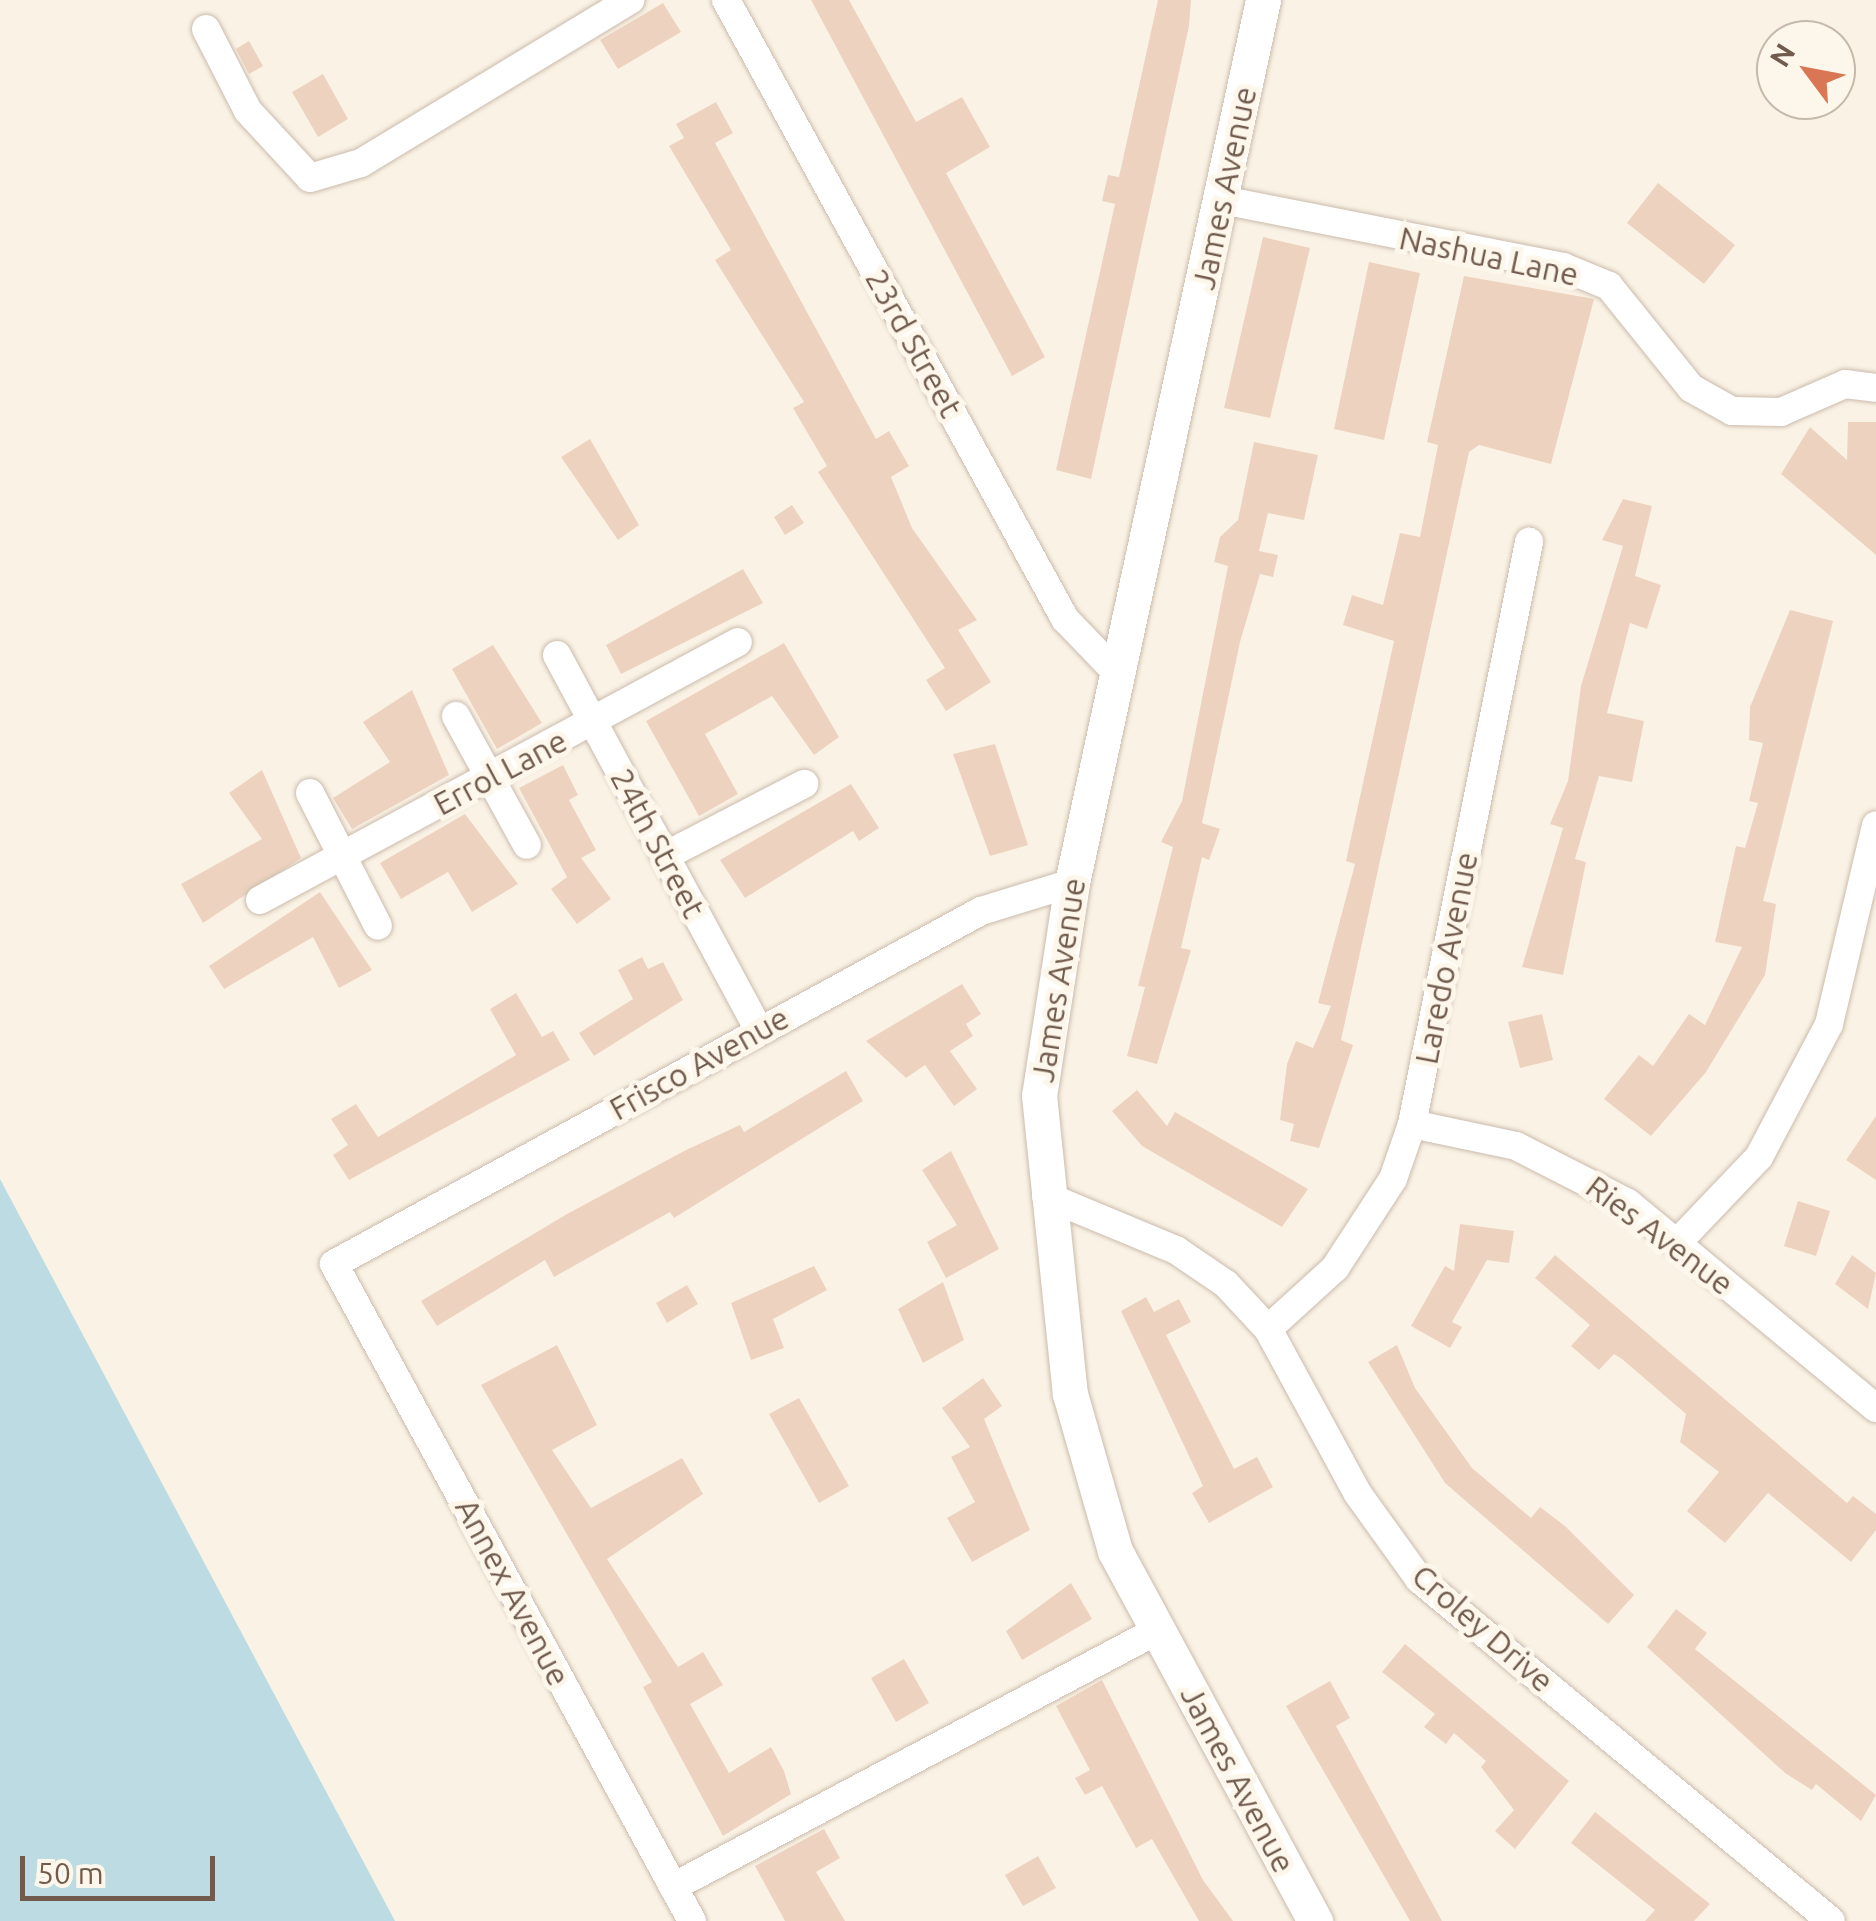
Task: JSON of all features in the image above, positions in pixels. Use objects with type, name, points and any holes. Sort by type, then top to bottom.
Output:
[{"type":"street","points":[[206,29],[248,111],[310,178],[361,163],[630,0]]},
{"type":"street","name":"23rd Street","points":[[726,0],[1065,619],[1118,674]]},
{"type":"street","name":"James Avenue","points":[[1262,0],[1072,883],[1039,1095],[1046,1196],[1066,1298],[1070,1394],[1115,1551],[1316,1921]]},
{"type":"street","name":"Nashua Lane","points":[[1222,200],[1563,268],[1609,286],[1692,388],[1732,411],[1781,412],[1845,384],[1876,388]]},
{"type":"street","name":"Laredo Avenue","points":[[1268,1329],[1335,1268],[1393,1179],[1412,1124],[1529,542]]},
{"type":"street","name":"Errol Lane","points":[[260,900],[738,642]]},
{"type":"street","name":"24th Street","points":[[557,655],[760,1030]]},
{"type":"street","points":[[456,716],[527,844]]},
{"type":"street","points":[[665,856],[804,784]]},
{"type":"street","points":[[310,793],[378,926]]},
{"type":"street","points":[[1677,1243],[1759,1157],[1829,1024],[1864,939],[1876,825]]},
{"type":"street","name":"Frisco Avenue","points":[[334,1264],[981,911],[1072,883]]},
{"type":"street","name":"Ries Avenue","points":[[1412,1124],[1516,1146],[1581,1174],[1677,1243],[1876,1408]]},
{"type":"street","name":"Croley Drive","points":[[1046,1196],[1176,1250],[1268,1329],[1358,1494],[1420,1579],[1831,1921]]},
{"type":"street","name":"Annex Avenue","points":[[334,1264],[692,1921]]},
{"type":"street","points":[[673,1887],[1158,1630]]},
{"type":"water","points":[[0,1179],[395,1921],[0,1921]]},
{"type":"building","points":[[811,0],[849,0],[916,122],[962,97],[990,147],[946,173],[1045,357],[1012,376]]},
{"type":"building","points":[[1158,0],[1191,0],[1189,26],[1091,479],[1056,470],[1115,204],[1102,201],[1108,175],[1119,177]]},
{"type":"building","points":[[663,3],[681,32],[618,69],[600,40]]},
{"type":"building","points":[[249,41],[263,66],[249,74],[236,49]]},
{"type":"building","points":[[323,74],[348,119],[318,137],[292,92]]},
{"type":"building","points":[[716,102],[733,133],[715,143],[876,439],[889,431],[909,466],[891,477],[912,528],[977,620],[958,630],[991,682],[946,711],[926,680],[945,668],[818,472],[827,466],[793,408],[804,402],[715,260],[731,250],[669,146],[684,138],[676,124]]},
{"type":"building","points":[[1658,183],[1735,245],[1704,284],[1627,223]]},
{"type":"building","points":[[1263,237],[1310,248],[1270,418],[1224,408]]},
{"type":"building","points":[[1369,262],[1420,273],[1384,440],[1334,429]]},
{"type":"building","points":[[1464,276],[1594,299],[1551,464],[1479,445],[1469,452],[1341,1040],[1353,1045],[1319,1148],[1290,1141],[1294,1124],[1280,1120],[1287,1064],[1296,1041],[1313,1048],[1331,1006],[1318,1003],[1355,864],[1346,861],[1394,641],[1343,625],[1352,595],[1383,605],[1400,533],[1420,537],[1438,445],[1427,442]]},
{"type":"building","points":[[1848,422],[1876,422],[1876,555],[1781,474],[1810,427],[1847,460]]},
{"type":"building","points":[[590,439],[639,525],[618,540],[561,457]]},
{"type":"building","points":[[1254,442],[1318,455],[1304,520],[1268,513],[1259,551],[1278,555],[1273,577],[1260,574],[1240,642],[1202,823],[1220,829],[1209,860],[1202,857],[1181,948],[1191,950],[1157,1064],[1127,1056],[1145,987],[1138,986],[1173,847],[1161,842],[1182,801],[1228,566],[1214,562],[1220,537],[1238,520]]},
{"type":"building","points":[[1623,499],[1652,506],[1635,576],[1661,585],[1647,629],[1630,623],[1607,713],[1644,721],[1632,782],[1599,776],[1575,859],[1586,862],[1563,975],[1522,967],[1563,828],[1550,824],[1568,781],[1581,686],[1623,546],[1602,540]]},
{"type":"building","points":[[792,505],[804,523],[785,535],[774,517]]},
{"type":"building","points":[[743,569],[763,603],[621,674],[606,645]]},
{"type":"building","points":[[1790,610],[1833,621],[1763,901],[1776,904],[1765,975],[1706,1072],[1651,1136],[1604,1099],[1639,1055],[1653,1066],[1689,1014],[1705,1025],[1742,947],[1715,942],[1736,846],[1745,848],[1758,803],[1749,801],[1763,743],[1749,740],[1750,707]]},
{"type":"building","points":[[784,643],[839,737],[814,755],[772,696],[705,734],[738,794],[699,816],[646,721]]},
{"type":"building","points":[[493,645],[542,723],[497,749],[452,669]]},
{"type":"building","points":[[412,690],[449,775],[352,829],[333,798],[390,762],[363,722]]},
{"type":"building","points":[[995,744],[1028,845],[990,856],[953,754]]},
{"type":"building","points":[[563,765],[578,795],[569,800],[596,850],[581,858],[611,899],[577,924],[551,889],[567,877],[519,788]]},
{"type":"building","points":[[262,770],[301,858],[203,923],[181,884],[262,839],[229,793]]},
{"type":"building","points":[[851,784],[879,828],[859,841],[853,831],[745,898],[720,860]]},
{"type":"building","points":[[465,814],[518,884],[472,912],[448,872],[401,899],[380,863]]},
{"type":"building","points":[[320,892],[372,970],[339,988],[313,937],[224,989],[209,966]]},
{"type":"building","points":[[642,957],[648,969],[663,962],[683,1000],[594,1056],[579,1033],[633,999],[618,970]]},
{"type":"building","points":[[962,984],[981,1014],[966,1024],[973,1036],[950,1051],[977,1089],[954,1106],[925,1065],[906,1078],[866,1041]]},
{"type":"building","points":[[516,993],[542,1037],[553,1031],[570,1060],[349,1180],[333,1155],[348,1145],[331,1119],[356,1104],[378,1137],[516,1055],[490,1009]]},
{"type":"building","points":[[1542,1014],[1553,1060],[1520,1068],[1508,1022]]},
{"type":"building","points":[[846,1071],[863,1101],[674,1218],[670,1212],[554,1277],[545,1260],[437,1326],[421,1301],[567,1214],[686,1150],[740,1125],[744,1132]]},
{"type":"building","points":[[1137,1090],[1167,1126],[1175,1112],[1308,1189],[1282,1227],[1142,1146],[1112,1111]]},
{"type":"building","points":[[1876,1116],[1876,1180],[1846,1160]]},
{"type":"building","points":[[951,1151],[999,1249],[946,1278],[927,1242],[957,1225],[922,1170]]},
{"type":"building","points":[[1798,1201],[1830,1211],[1816,1256],[1784,1246]]},
{"type":"building","points":[[1460,1224],[1514,1231],[1509,1263],[1487,1260],[1452,1322],[1462,1327],[1450,1348],[1411,1326],[1445,1266],[1454,1271]]},
{"type":"building","points":[[1555,1255],[1847,1503],[1853,1496],[1876,1514],[1876,1530],[1851,1562],[1768,1493],[1725,1543],[1687,1511],[1719,1472],[1680,1442],[1686,1414],[1622,1359],[1614,1354],[1599,1370],[1571,1346],[1590,1325],[1535,1278]]},
{"type":"building","points":[[1852,1255],[1876,1273],[1868,1309],[1835,1284]]},
{"type":"building","points":[[814,1266],[827,1290],[773,1319],[784,1348],[751,1360],[731,1303]]},
{"type":"building","points":[[943,1282],[964,1340],[923,1363],[898,1309]]},
{"type":"building","points":[[687,1285],[698,1304],[667,1323],[656,1303]]},
{"type":"building","points":[[1146,1297],[1154,1312],[1179,1299],[1191,1322],[1166,1335],[1234,1469],[1257,1457],[1273,1487],[1209,1523],[1192,1493],[1203,1486],[1121,1311]]},
{"type":"building","points":[[557,1345],[597,1425],[552,1450],[591,1508],[682,1458],[703,1494],[607,1559],[678,1667],[703,1652],[723,1685],[690,1704],[729,1773],[771,1747],[784,1771],[791,1794],[723,1836],[643,1687],[652,1682],[481,1385]]},
{"type":"building","points":[[1397,1345],[1415,1388],[1472,1468],[1531,1518],[1540,1507],[1565,1526],[1634,1595],[1608,1624],[1445,1483],[1368,1362]]},
{"type":"building","points":[[983,1378],[1002,1406],[984,1419],[1030,1530],[972,1562],[947,1518],[975,1502],[951,1457],[970,1447],[942,1408]]},
{"type":"building","points":[[799,1398],[849,1486],[819,1503],[769,1414]]},
{"type":"building","points":[[1071,1583],[1092,1619],[1022,1660],[1006,1631]]},
{"type":"building","points":[[1676,1609],[1707,1633],[1695,1649],[1876,1795],[1861,1821],[1816,1784],[1812,1790],[1785,1773],[1647,1647]]},
{"type":"building","points":[[1405,1644],[1569,1781],[1515,1849],[1495,1831],[1514,1810],[1481,1767],[1486,1761],[1454,1733],[1446,1744],[1424,1727],[1435,1714],[1382,1672]]},
{"type":"building","points":[[904,1659],[929,1703],[896,1722],[871,1678]]},
{"type":"building","points":[[1102,1680],[1203,1880],[1233,1921],[1199,1921],[1152,1839],[1136,1848],[1102,1786],[1085,1795],[1075,1778],[1090,1770],[1056,1706]]},
{"type":"building","points":[[1330,1681],[1350,1718],[1336,1726],[1442,1921],[1410,1921],[1286,1706]]},
{"type":"building","points":[[1595,1812],[1710,1904],[1694,1921],[1645,1921],[1655,1910],[1571,1843]]},
{"type":"building","points":[[824,1829],[840,1858],[816,1872],[845,1921],[785,1921],[755,1866]]},
{"type":"building","points":[[1038,1856],[1056,1888],[1023,1906],[1005,1875]]}]
